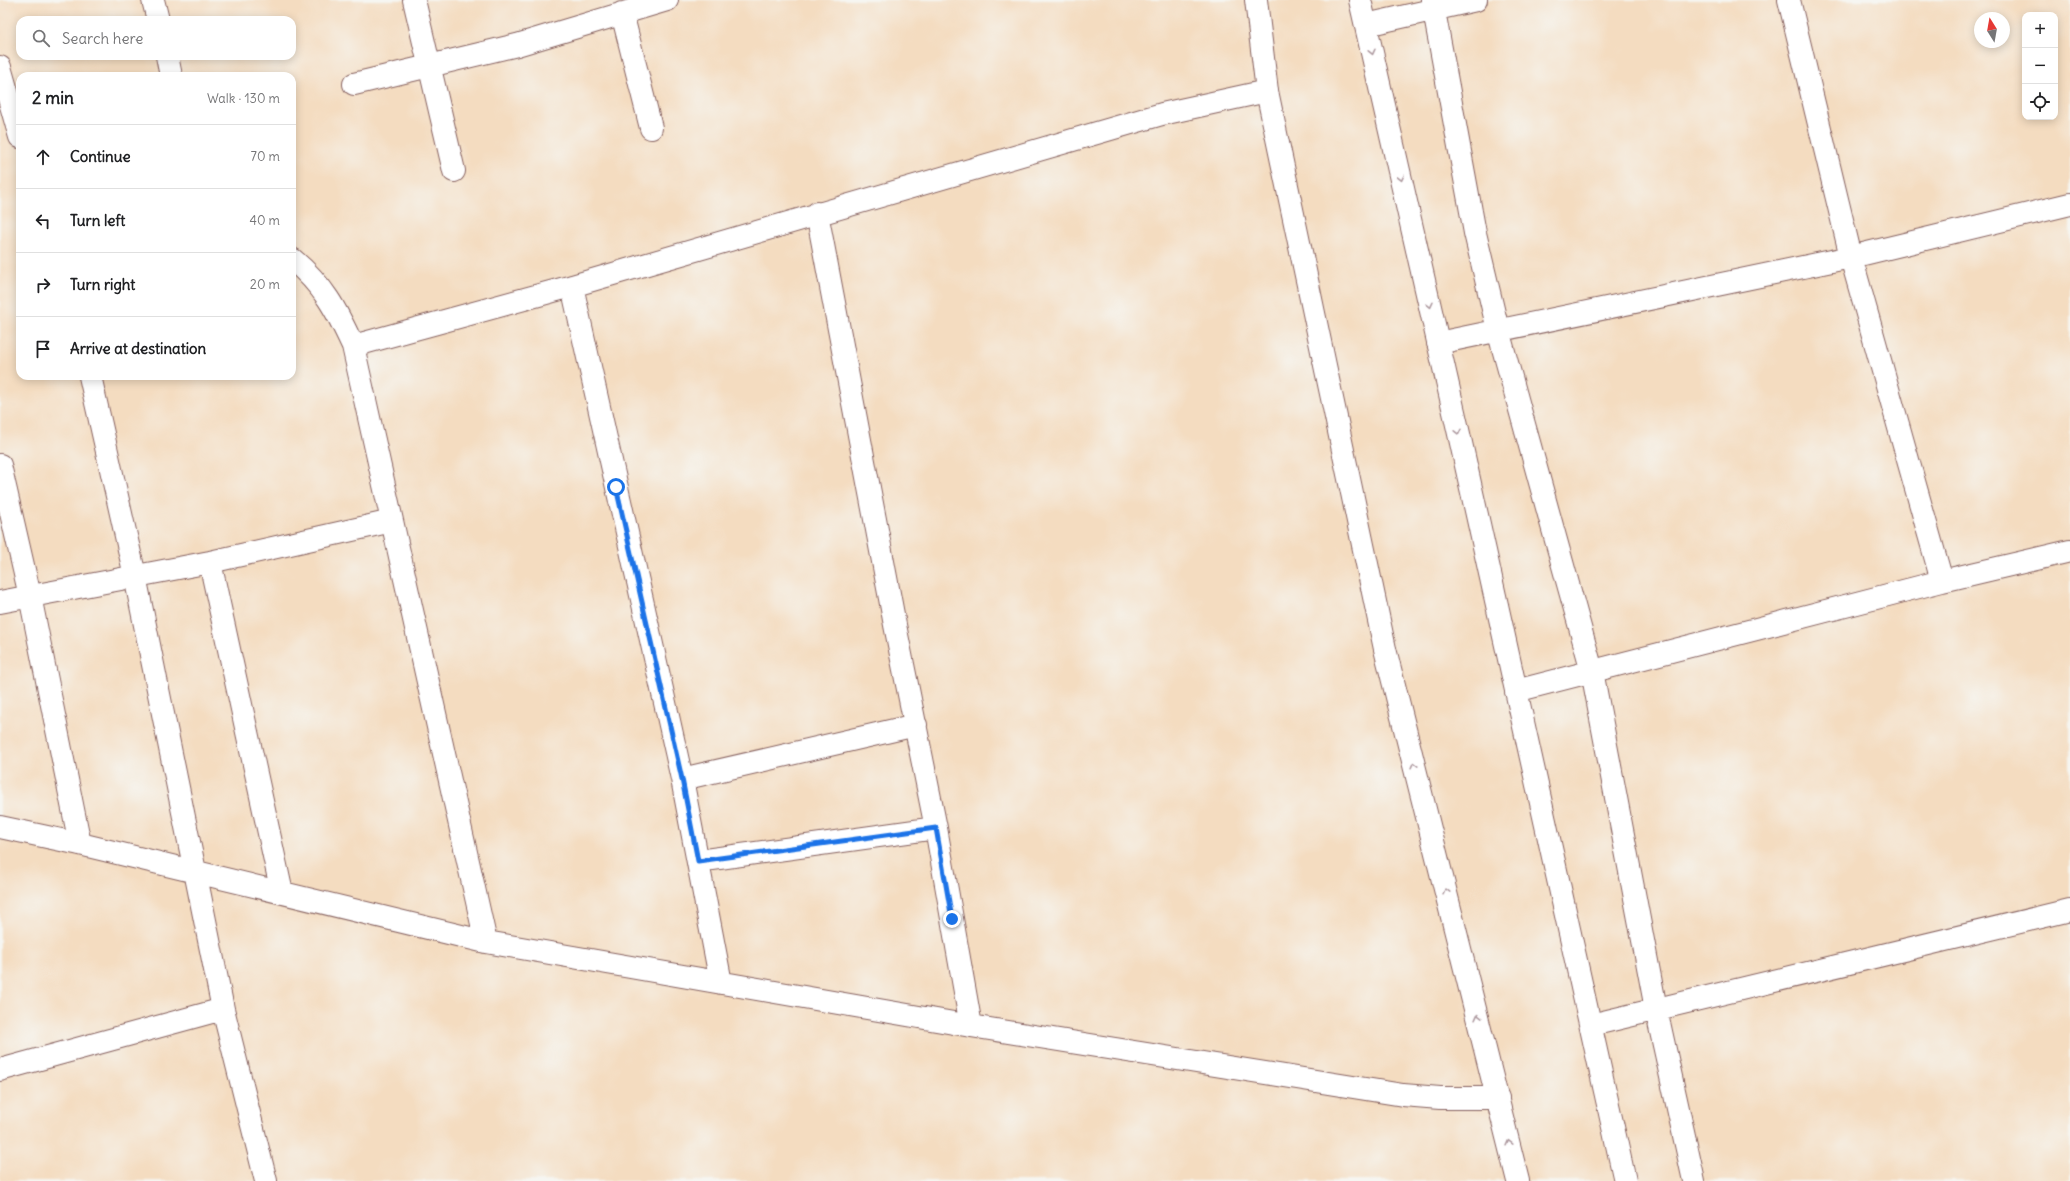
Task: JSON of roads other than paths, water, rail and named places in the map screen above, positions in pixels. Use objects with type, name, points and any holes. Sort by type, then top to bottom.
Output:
[{"type":"main road","points":[[153,0],[157,16]]},
{"type":"main road","points":[[414,0],[454,171]]},
{"type":"main road","points":[[1256,0],[1267,90],[1385,649],[1518,1181]]},
{"type":"main road","points":[[1360,0],[1625,1181]]},
{"type":"main road","points":[[1366,25],[1434,5],[1476,0]]},
{"type":"main road","points":[[1789,0],[1851,257],[1942,581]]},
{"type":"main road","points":[[354,84],[517,45],[661,1]]},
{"type":"main road","points":[[1434,5],[1475,233],[1498,330],[1592,671],[1656,1010],[1694,1181]]},
{"type":"main road","points":[[622,13],[651,128]]},
{"type":"main road","points":[[168,60],[170,72]]},
{"type":"main road","points":[[0,67],[16,123]]},
{"type":"main road","points":[[353,346],[572,286],[817,213],[1162,114],[1267,90]]},
{"type":"main road","points":[[1438,344],[1498,330],[1851,257],[2070,204]]},
{"type":"main road","points":[[817,213],[895,625],[936,828],[971,1026]]},
{"type":"main road","points":[[296,262],[314,278],[334,306],[353,346],[486,942]]},
{"type":"main road","points":[[572,286],[682,779],[721,983]]},
{"type":"main road","points":[[91,380],[135,576],[223,1009],[266,1181]]},
{"type":"main road","points":[[0,465],[30,596],[80,844]]},
{"type":"main road","points":[[0,602],[210,562],[392,521]]},
{"type":"main road","points":[[1516,691],[1942,581],[2070,551]]},
{"type":"main road","points":[[210,562],[282,893]]},
{"type":"main road","points":[[682,779],[916,725]]},
{"type":"main road","points":[[0,827],[80,844],[486,942],[971,1026],[1402,1094],[1440,1098],[1498,1098]]},
{"type":"main road","points":[[698,861],[936,828]]},
{"type":"main road","points":[[1591,1025],[2070,910]]},
{"type":"main road","points":[[0,1070],[223,1009]]}]
